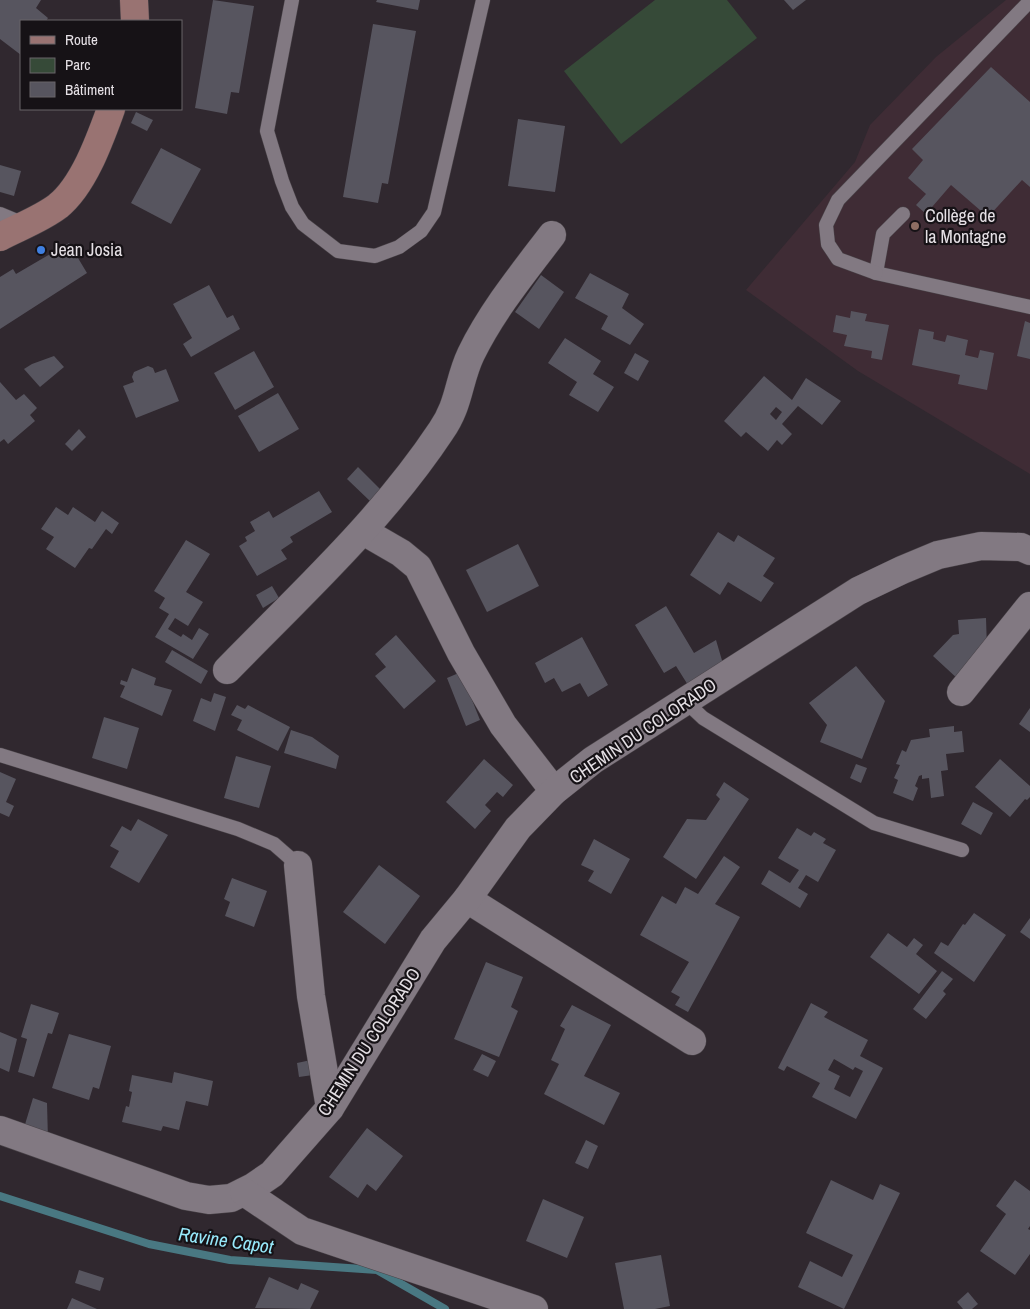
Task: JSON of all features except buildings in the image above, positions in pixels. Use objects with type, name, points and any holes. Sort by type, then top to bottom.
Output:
[{"type":"main road","points":[[134,0],[135,20]]},
{"type":"main road","points":[[0,237],[12,219],[58,206],[75,188],[100,138],[111,110]]},
{"type":"street","points":[[227,670],[363,531],[443,429],[454,411],[475,348],[512,286],[552,235]]},
{"type":"street","points":[[363,531],[401,553],[418,567],[461,653],[503,725],[554,791]]},
{"type":"street","name":"CHEMIN DU COLORADO","points":[[0,1130],[186,1196],[210,1200],[232,1198],[244,1192],[272,1174],[330,1108],[433,940],[467,899],[518,828],[554,791],[593,760],[858,591],[938,555],[981,546],[1021,547],[1030,551]]},
{"type":"street","points":[[961,692],[1030,606]]},
{"type":"street","points":[[298,866],[311,996],[330,1108]]},
{"type":"street","points":[[467,899],[692,1041]]},
{"type":"street","points":[[244,1192],[302,1231],[534,1309]]},
{"type":"lane","points":[[292,0],[267,131],[282,181],[292,207],[303,224],[338,250],[374,256],[400,247],[421,231],[434,212],[483,0]]},
{"type":"lane","points":[[1030,1],[838,200],[826,225],[828,244],[838,259],[876,272],[1030,306]]},
{"type":"lane","points":[[876,272],[883,234],[903,214]]},
{"type":"lane","points":[[685,701],[703,718],[874,823],[962,850]]},
{"type":"lane","points":[[0,755],[238,829],[274,844],[298,866]]},
{"type":"shaded area","name":"Collège de la Montagne","points":[[1006,0],[1030,0],[1030,474],[858,371],[746,290],[855,162],[870,125],[936,57]]},
{"type":"green space","points":[[655,0],[727,0],[757,38],[621,144],[564,71]]},
{"type":"waterway","name":"Ravine Capot","points":[[0,1196],[149,1244],[230,1260],[377,1270],[445,1309]]},
{"type":"place","name":"Collège de la Montagne","points":[[915,226]]},
{"type":"place","name":"Jean Josia","points":[[41,250]]}]
